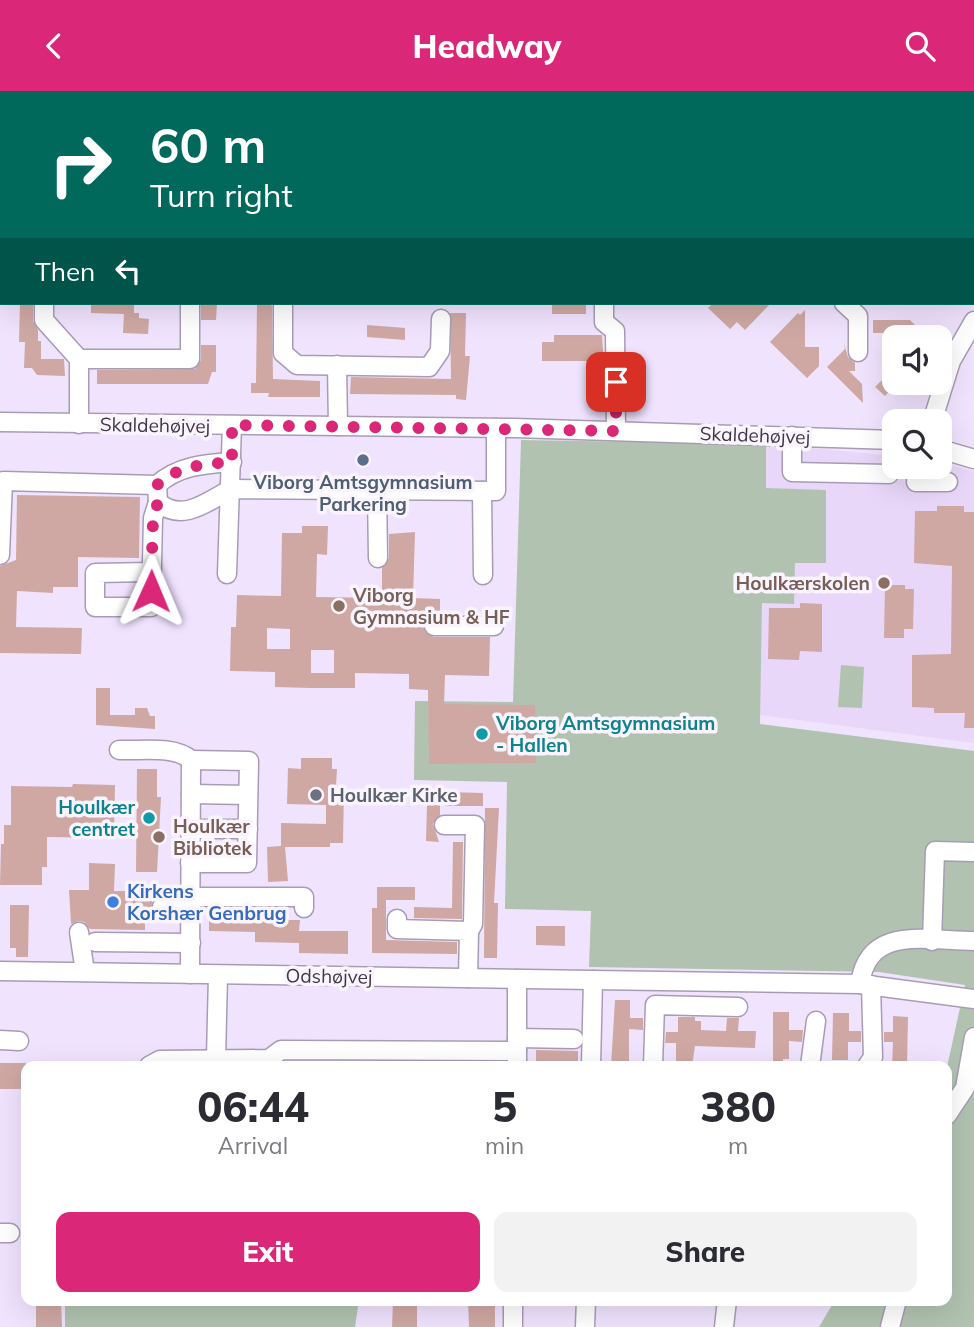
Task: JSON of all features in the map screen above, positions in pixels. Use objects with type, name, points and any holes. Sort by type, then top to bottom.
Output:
[{"type":"street","points":[[44,305],[44,320],[79,359],[190,359],[190,305]]},
{"type":"street","points":[[283,305],[283,353],[297,365],[429,367],[440,351],[441,319]]},
{"type":"street","points":[[604,305],[604,322],[615,331],[616,431]]},
{"type":"street","points":[[846,305],[858,316],[858,352]]},
{"type":"street","points":[[936,409],[951,361],[974,321]]},
{"type":"street","name":"Skaldehøjvej","points":[[79,359],[79,424]]},
{"type":"street","points":[[337,365],[338,426]]},
{"type":"street","name":"Skaldehøjvej","points":[[0,422],[496,428],[882,440]]},
{"type":"street","name":"Skaldehøjvej","points":[[227,574],[232,425]]},
{"type":"street","points":[[158,493],[169,511],[180,512],[196,508],[231,489],[496,491],[496,428]]},
{"type":"street","points":[[792,436],[792,472],[882,474]]},
{"type":"street","points":[[952,453],[974,459]]},
{"type":"street","points":[[151,572],[153,518],[158,493],[169,473],[203,464],[232,462]]},
{"type":"street","points":[[935,479],[948,482]]},
{"type":"street","points":[[0,555],[3,481],[158,493]]},
{"type":"street","points":[[377,490],[378,558]]},
{"type":"street","points":[[482,491],[483,575]]},
{"type":"street","points":[[434,626],[494,627]]},
{"type":"street","points":[[119,750],[172,751],[183,753],[191,760],[248,761],[247,863],[190,863]]},
{"type":"street","points":[[190,974],[191,760]]},
{"type":"street","points":[[191,794],[248,795]]},
{"type":"street","points":[[444,825],[475,825],[473,924],[469,931],[468,978]]},
{"type":"street","points":[[191,829],[248,829]]},
{"type":"street","points":[[932,940],[935,851],[974,852]]},
{"type":"street","points":[[162,907],[192,902],[304,897],[304,908]]},
{"type":"street","points":[[397,919],[397,929],[469,931]]},
{"type":"street","points":[[79,932],[85,972]]},
{"type":"street","points":[[870,1061],[873,1057],[864,962],[872,951],[883,944],[932,940],[974,941]]},
{"type":"street","points":[[95,942],[191,943]]},
{"type":"street","name":"Odshøjvej","points":[[0,971],[865,984],[974,999]]},
{"type":"street","points":[[216,1058],[218,975]]},
{"type":"street","points":[[517,979],[517,1052]]},
{"type":"street","points":[[591,1061],[593,980]]},
{"type":"street","points":[[702,982],[703,1006]]},
{"type":"street","points":[[653,1061],[655,1005],[738,1007]]},
{"type":"street","points":[[811,1061],[817,1021]]},
{"type":"street","points":[[952,1107],[964,1089],[974,1037]]},
{"type":"street","points":[[157,1061],[269,1059],[281,1050],[517,1052],[574,1039]]},
{"type":"street","points":[[0,1040],[19,1041]]},
{"type":"street","points":[[513,1306],[513,1327]]},
{"type":"street","points":[[585,1327],[586,1306]]},
{"type":"street","points":[[724,1327],[726,1306]]},
{"type":"street","points":[[890,1327],[895,1306]]},
{"type":"shaded area","name":"Houlkærskolen","points":[[766,444],[882,455],[882,479],[952,479],[952,466],[974,471],[974,743],[760,715],[762,603],[795,563],[826,563],[765,488]]},
{"type":"green space","points":[[521,440],[766,444],[766,488],[826,490],[826,563],[795,563],[794,604],[762,603],[760,724],[974,751],[974,1327],[819,1327],[831,1306],[952,1306],[952,1061],[948,1061],[965,985],[879,972],[589,967],[591,911],[505,909],[507,782],[414,780],[415,701],[513,702]]},
{"type":"green space","points":[[841,665],[864,667],[862,708],[838,707]]},
{"type":"green space","points":[[65,1306],[358,1306],[355,1327],[65,1327]]},
{"type":"building","points":[[20,305],[33,305],[33,321],[38,330],[38,341],[41,341],[41,359],[64,359],[65,376],[37,375],[32,368],[24,368],[25,342],[19,342]]},
{"type":"building","points":[[91,305],[134,305],[134,313],[139,313],[139,318],[149,319],[148,334],[123,333],[124,314],[91,313]]},
{"type":"building","points":[[201,305],[217,305],[216,320],[201,320]]},
{"type":"building","points":[[257,305],[271,305],[273,379],[320,381],[320,397],[268,397],[269,393],[251,393],[251,383],[256,383]]},
{"type":"building","points":[[552,305],[586,305],[586,314],[552,314]]},
{"type":"building","points":[[711,305],[769,305],[745,330],[737,322],[730,329],[708,308]]},
{"type":"building","points":[[805,310],[805,347],[819,347],[819,366],[807,378],[770,342],[798,313],[800,315]]},
{"type":"building","points":[[450,313],[466,313],[465,356],[470,356],[466,400],[456,399],[456,395],[350,394],[351,377],[451,379]]},
{"type":"building","points":[[873,320],[910,320],[915,325],[882,325],[882,333],[873,333]]},
{"type":"building","points":[[367,325],[405,328],[405,340],[367,337]]},
{"type":"building","points":[[554,335],[602,335],[604,364],[592,364],[592,361],[542,361],[542,342],[554,342]]},
{"type":"building","points":[[844,343],[848,357],[855,363],[855,371],[849,371],[862,384],[863,403],[827,367],[845,349]]},
{"type":"building","points":[[201,345],[216,345],[216,372],[212,372],[208,384],[97,384],[97,370],[195,369],[201,360]]},
{"type":"building","points":[[882,380],[882,393],[875,387]]},
{"type":"building","points":[[17,495],[140,497],[139,558],[78,557],[78,587],[53,587],[53,593],[17,591],[16,627],[82,628],[81,654],[0,653],[0,566],[16,560]]},
{"type":"building","points":[[937,506],[964,506],[964,512],[974,512],[974,728],[964,728],[965,713],[934,713],[934,708],[912,707],[912,655],[951,654],[952,566],[914,563],[915,511],[937,511]]},
{"type":"building","name":"Viborg Gymnasium & HF","points":[[302,526],[328,526],[327,555],[317,554],[316,597],[382,598],[382,568],[389,558],[389,534],[415,532],[413,598],[440,599],[440,615],[425,620],[425,632],[434,637],[490,637],[489,676],[445,675],[444,704],[535,705],[536,763],[429,764],[428,690],[409,689],[409,674],[355,673],[355,688],[310,688],[275,687],[275,672],[230,671],[231,627],[236,627],[237,595],[281,596],[282,533],[302,533]],"holes":[[[267,628],[290,629],[290,649],[267,649]],[[311,650],[334,650],[334,673],[311,673]]]},
{"type":"building","points":[[885,585],[905,585],[905,589],[914,589],[913,629],[904,629],[904,638],[884,638]]},
{"type":"building","points":[[800,603],[822,604],[822,652],[800,651],[799,660],[768,659],[769,608],[800,608]]},
{"type":"building","points":[[96,688],[110,688],[110,715],[135,715],[135,708],[147,708],[150,716],[155,716],[155,729],[96,725]]},
{"type":"building","name":"Houlkær Kirke","points":[[301,758],[332,758],[332,769],[337,769],[336,786],[344,787],[343,843],[330,843],[330,847],[285,847],[288,881],[268,882],[267,847],[281,846],[281,823],[326,824],[326,805],[287,804],[288,768],[301,769]]},
{"type":"building","name":"Houlkær centret","points":[[137,769],[157,769],[157,797],[161,797],[157,872],[136,872]]},
{"type":"building","points":[[73,784],[115,785],[114,838],[47,837],[47,867],[42,867],[42,885],[0,885],[4,825],[11,825],[11,786],[72,787]]},
{"type":"building","points":[[445,792],[483,793],[483,806],[445,806]]},
{"type":"building","points":[[427,805],[440,805],[440,815],[433,824],[439,842],[426,841]]},
{"type":"building","points":[[485,808],[499,808],[494,903],[498,903],[497,958],[484,958]]},
{"type":"building","points":[[453,842],[463,842],[462,919],[414,918],[414,907],[452,908]]},
{"type":"building","name":"Kirkens Korshær Genbrug","points":[[89,863],[115,864],[114,891],[158,891],[158,897],[152,902],[152,912],[145,912],[145,930],[90,929],[84,922],[78,921],[71,924],[69,890],[89,890]]},
{"type":"building","points":[[377,887],[415,887],[415,900],[386,900],[386,940],[457,942],[457,954],[372,953],[372,908],[377,908]]},
{"type":"building","points":[[10,905],[29,905],[28,957],[16,957],[16,948],[10,948]]},
{"type":"building","points":[[209,909],[256,909],[256,920],[300,920],[299,931],[348,931],[348,954],[299,953],[299,943],[255,942],[255,932],[209,931]]},
{"type":"building","points":[[536,926],[565,926],[565,946],[536,945]]},
{"type":"building","points":[[615,1000],[630,1000],[630,1018],[643,1018],[643,1030],[629,1029],[629,1061],[611,1061]]},
{"type":"building","points":[[773,1012],[789,1012],[789,1030],[803,1030],[802,1042],[789,1041],[789,1059],[773,1061]]},
{"type":"building","points":[[833,1013],[849,1013],[849,1031],[861,1031],[861,1042],[848,1042],[848,1060],[832,1060]]},
{"type":"building","points":[[893,1016],[908,1017],[907,1061],[892,1061],[893,1042],[884,1042],[884,1032],[893,1032]]},
{"type":"building","points":[[678,1017],[695,1017],[695,1021],[701,1021],[701,1030],[726,1031],[727,1018],[739,1018],[738,1031],[756,1031],[755,1048],[695,1046],[693,1061],[676,1061],[676,1043],[665,1043],[666,1032],[678,1032]]},
{"type":"building","points":[[536,1050],[578,1051],[578,1061],[536,1061]]},
{"type":"building","points":[[0,1063],[21,1063],[21,1089],[0,1089]]},
{"type":"building","points":[[36,1306],[61,1306],[62,1327],[36,1327]]},
{"type":"building","points":[[393,1306],[417,1306],[417,1327],[392,1327]]},
{"type":"building","points":[[468,1306],[495,1306],[495,1327],[469,1327]]},
{"type":"place","name":"Viborg Amtsgymnasium Parkering","points":[[363,460]]},
{"type":"place","name":"Houlkærskolen","points":[[884,583]]},
{"type":"place","name":"Viborg Gymnasium & HF","points":[[339,606]]},
{"type":"place","name":"Viborg Amtsgymnasium - Hallen","points":[[482,734]]},
{"type":"place","name":"Houlkær Kirke","points":[[316,795]]},
{"type":"place","name":"Houlkær centret","points":[[149,818]]},
{"type":"place","name":"Houlkær Bibliotek","points":[[159,837]]},
{"type":"place","name":"Kirkens Korshær Genbrug","points":[[113,902]]},
{"type":"route","points":[[151,591],[153,518],[158,502],[157,485],[169,473],[203,464],[232,462],[232,425],[616,431],[616,382]]}]
